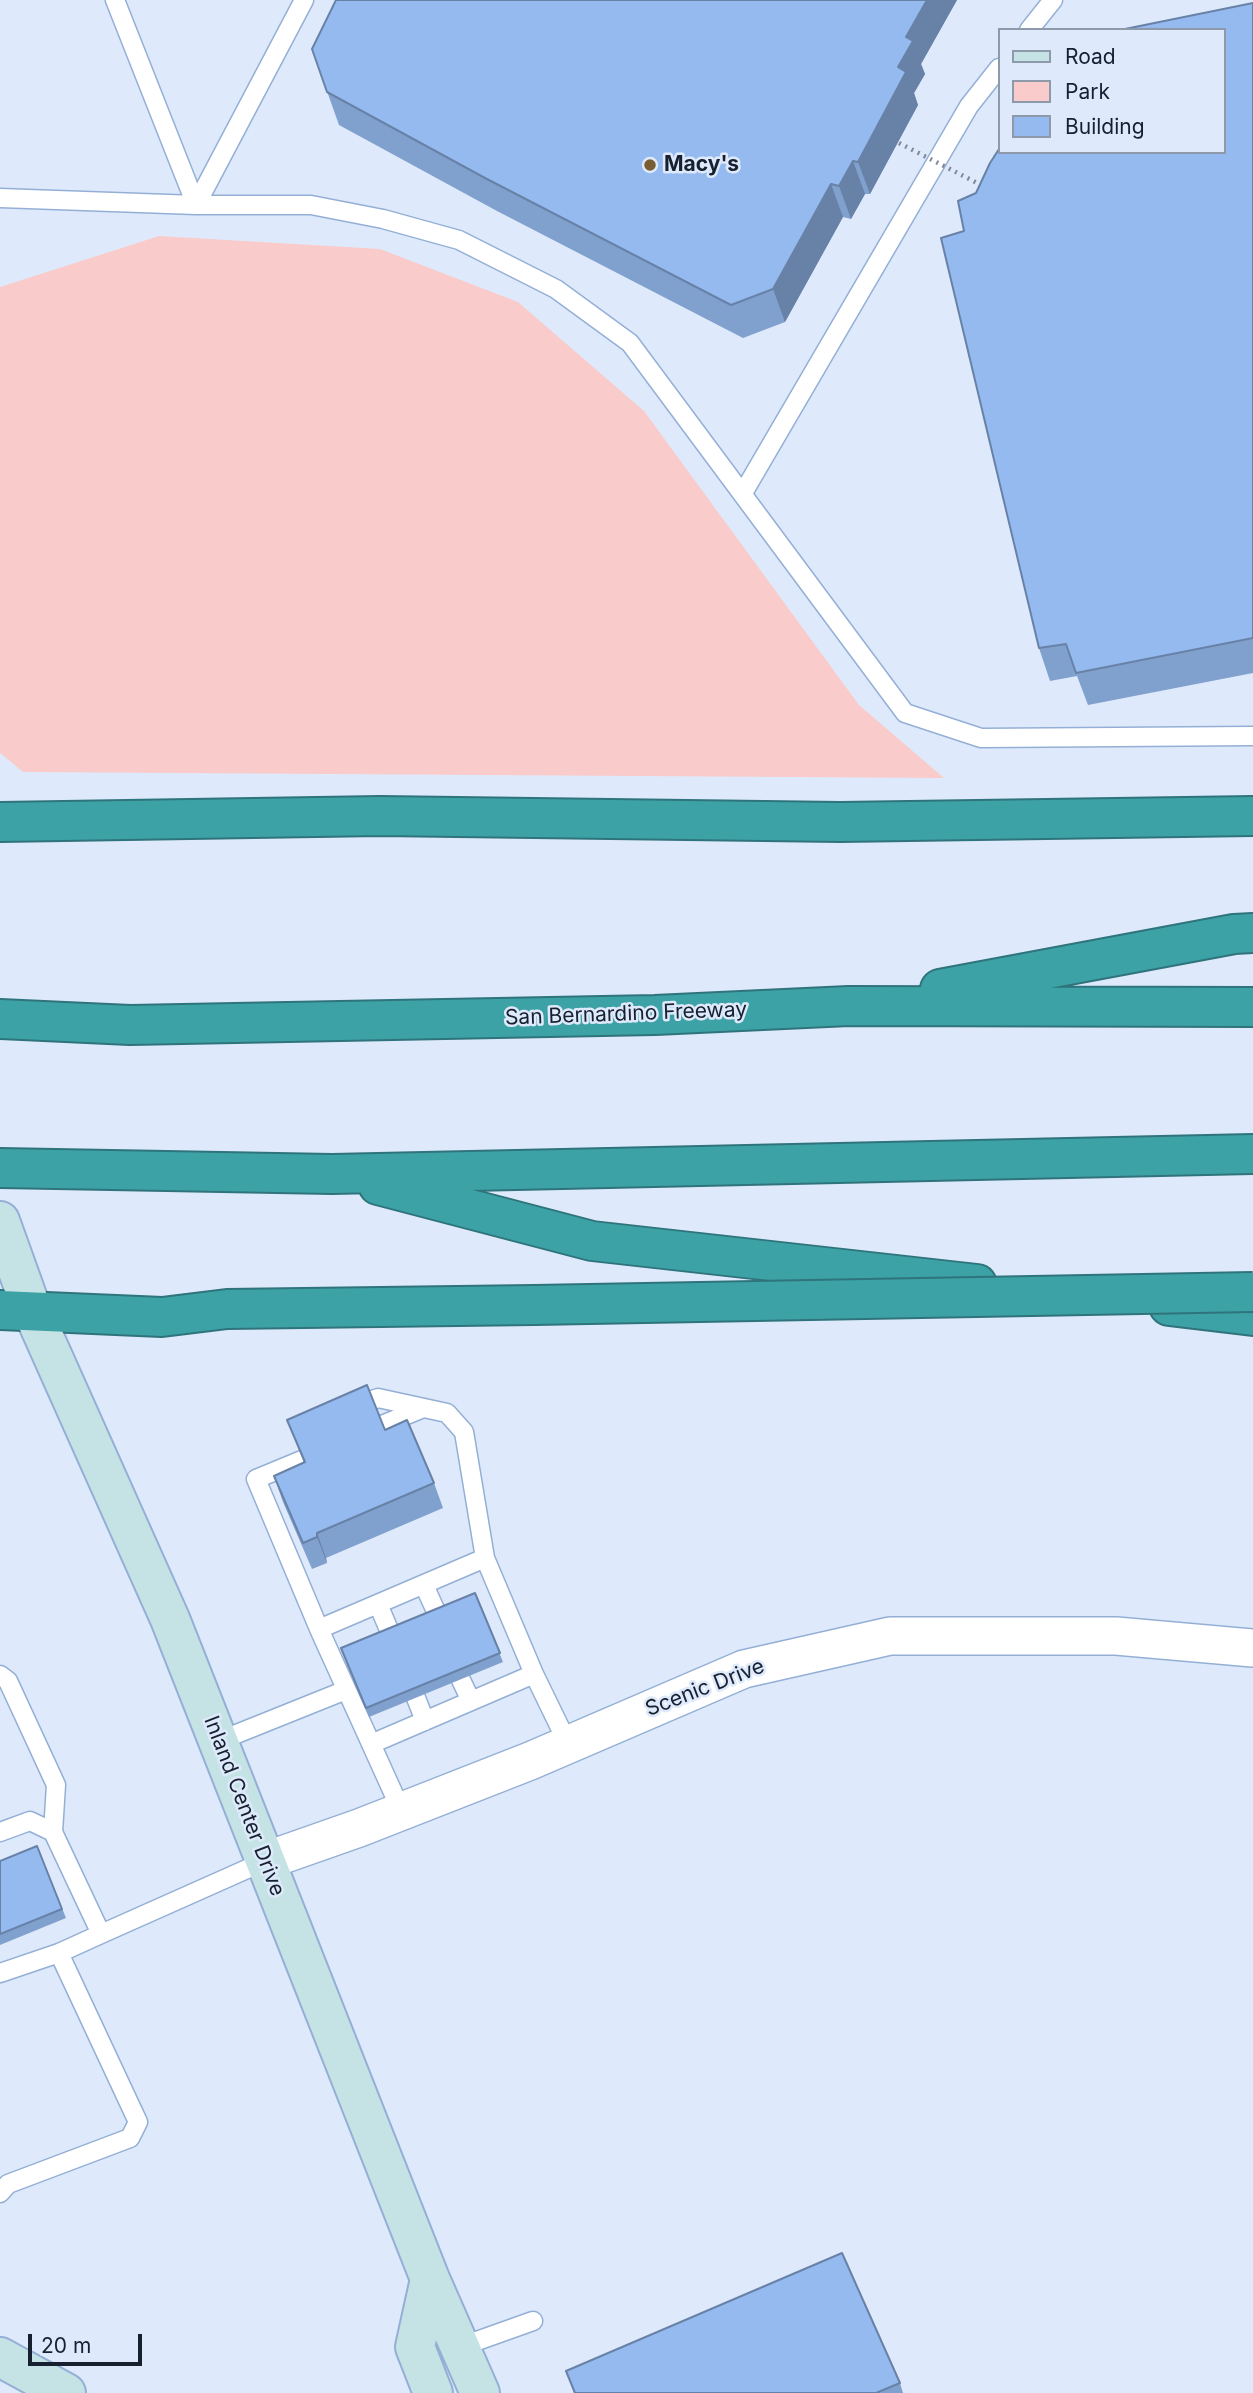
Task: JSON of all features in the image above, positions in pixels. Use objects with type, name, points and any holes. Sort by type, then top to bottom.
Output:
[{"type":"highway","points":[[0,822],[380,816],[840,822],[1253,816]]},
{"type":"highway","points":[[849,1006],[1234,934],[1253,933]]},
{"type":"highway","name":"San Bernardino Freeway","points":[[0,1019],[130,1025],[655,1015],[849,1006],[1253,1007]]},
{"type":"highway","points":[[0,1168],[332,1174],[1253,1154]]},
{"type":"highway","points":[[332,1174],[592,1241],[1253,1316]]},
{"type":"highway","points":[[16,1310],[162,1317],[227,1309],[1253,1292]]},
{"type":"main road","name":"Inland Center Drive","points":[[0,1221],[14,1256],[16,1310],[170,1619],[430,2279],[480,2393]]},
{"type":"main road","points":[[430,2279],[415,2347],[433,2393]]},
{"type":"main road","points":[[0,2357],[66,2393]]},
{"type":"street","name":"Scenic Drive","points":[[265,1861],[568,1744],[744,1669],[890,1636],[1116,1636],[1253,1648]]},
{"type":"lane","points":[[115,0],[196,205]]},
{"type":"lane","points":[[196,205],[303,0]]},
{"type":"lane","points":[[1031,28],[1053,0]]},
{"type":"lane","points":[[743,494],[969,106],[998,69]]},
{"type":"lane","points":[[0,198],[196,205],[311,205],[383,219],[459,240],[556,289],[630,343],[905,713],[981,738],[1253,736]]},
{"type":"lane","points":[[340,1411],[378,1398],[447,1413],[464,1432],[485,1558],[534,1674],[568,1744]]},
{"type":"lane","points":[[382,1424],[421,1409]]},
{"type":"lane","points":[[302,1460],[256,1479],[319,1629],[401,1810]]},
{"type":"lane","points":[[319,1629],[485,1558]]},
{"type":"lane","points":[[424,1585],[439,1618]]},
{"type":"lane","points":[[378,1604],[392,1637]]},
{"type":"lane","points":[[371,1744],[534,1674]]},
{"type":"lane","points":[[0,1675],[8,1681],[56,1785],[53,1832],[101,1934]]},
{"type":"lane","points":[[461,1680],[471,1701]]},
{"type":"lane","points":[[219,1741],[346,1690]]},
{"type":"lane","points":[[416,1698],[425,1721]]},
{"type":"lane","points":[[0,1832],[30,1821],[53,1832]]},
{"type":"lane","points":[[0,1973],[59,1953],[265,1861]]},
{"type":"lane","points":[[0,2193],[8,2184],[130,2138],[138,2122],[59,1953]]},
{"type":"lane","points":[[460,2347],[533,2321]]},
{"type":"path","points":[[899,144],[991,190]]},
{"type":"green space","points":[[159,236],[380,249],[518,302],[644,411],[859,705],[944,778],[23,772],[0,753],[0,287]]},
{"type":"building","name":"Macy's","points":[[336,0],[927,0],[906,37],[913,41],[898,67],[906,72],[858,162],[853,161],[839,186],[831,184],[773,289],[731,305],[485,178],[327,92],[312,49]]},
{"type":"building","points":[[1253,3],[1253,638],[1076,673],[1066,644],[1039,648],[941,238],[964,231],[958,201],[976,193],[998,151],[998,154],[1225,154],[1225,28],[1130,28]]},
{"type":"building","points":[[367,1385],[385,1430],[407,1420],[434,1483],[317,1533],[317,1537],[303,1543],[274,1476],[305,1462],[287,1420]]},
{"type":"building","points":[[475,1593],[500,1653],[366,1708],[341,1648]]},
{"type":"building","points":[[37,1846],[62,1909],[0,1934],[0,1861]]},
{"type":"building","points":[[842,2253],[900,2383],[876,2393],[575,2393],[566,2371]]},
{"type":"place","name":"Macy's","points":[[650,165]]}]
